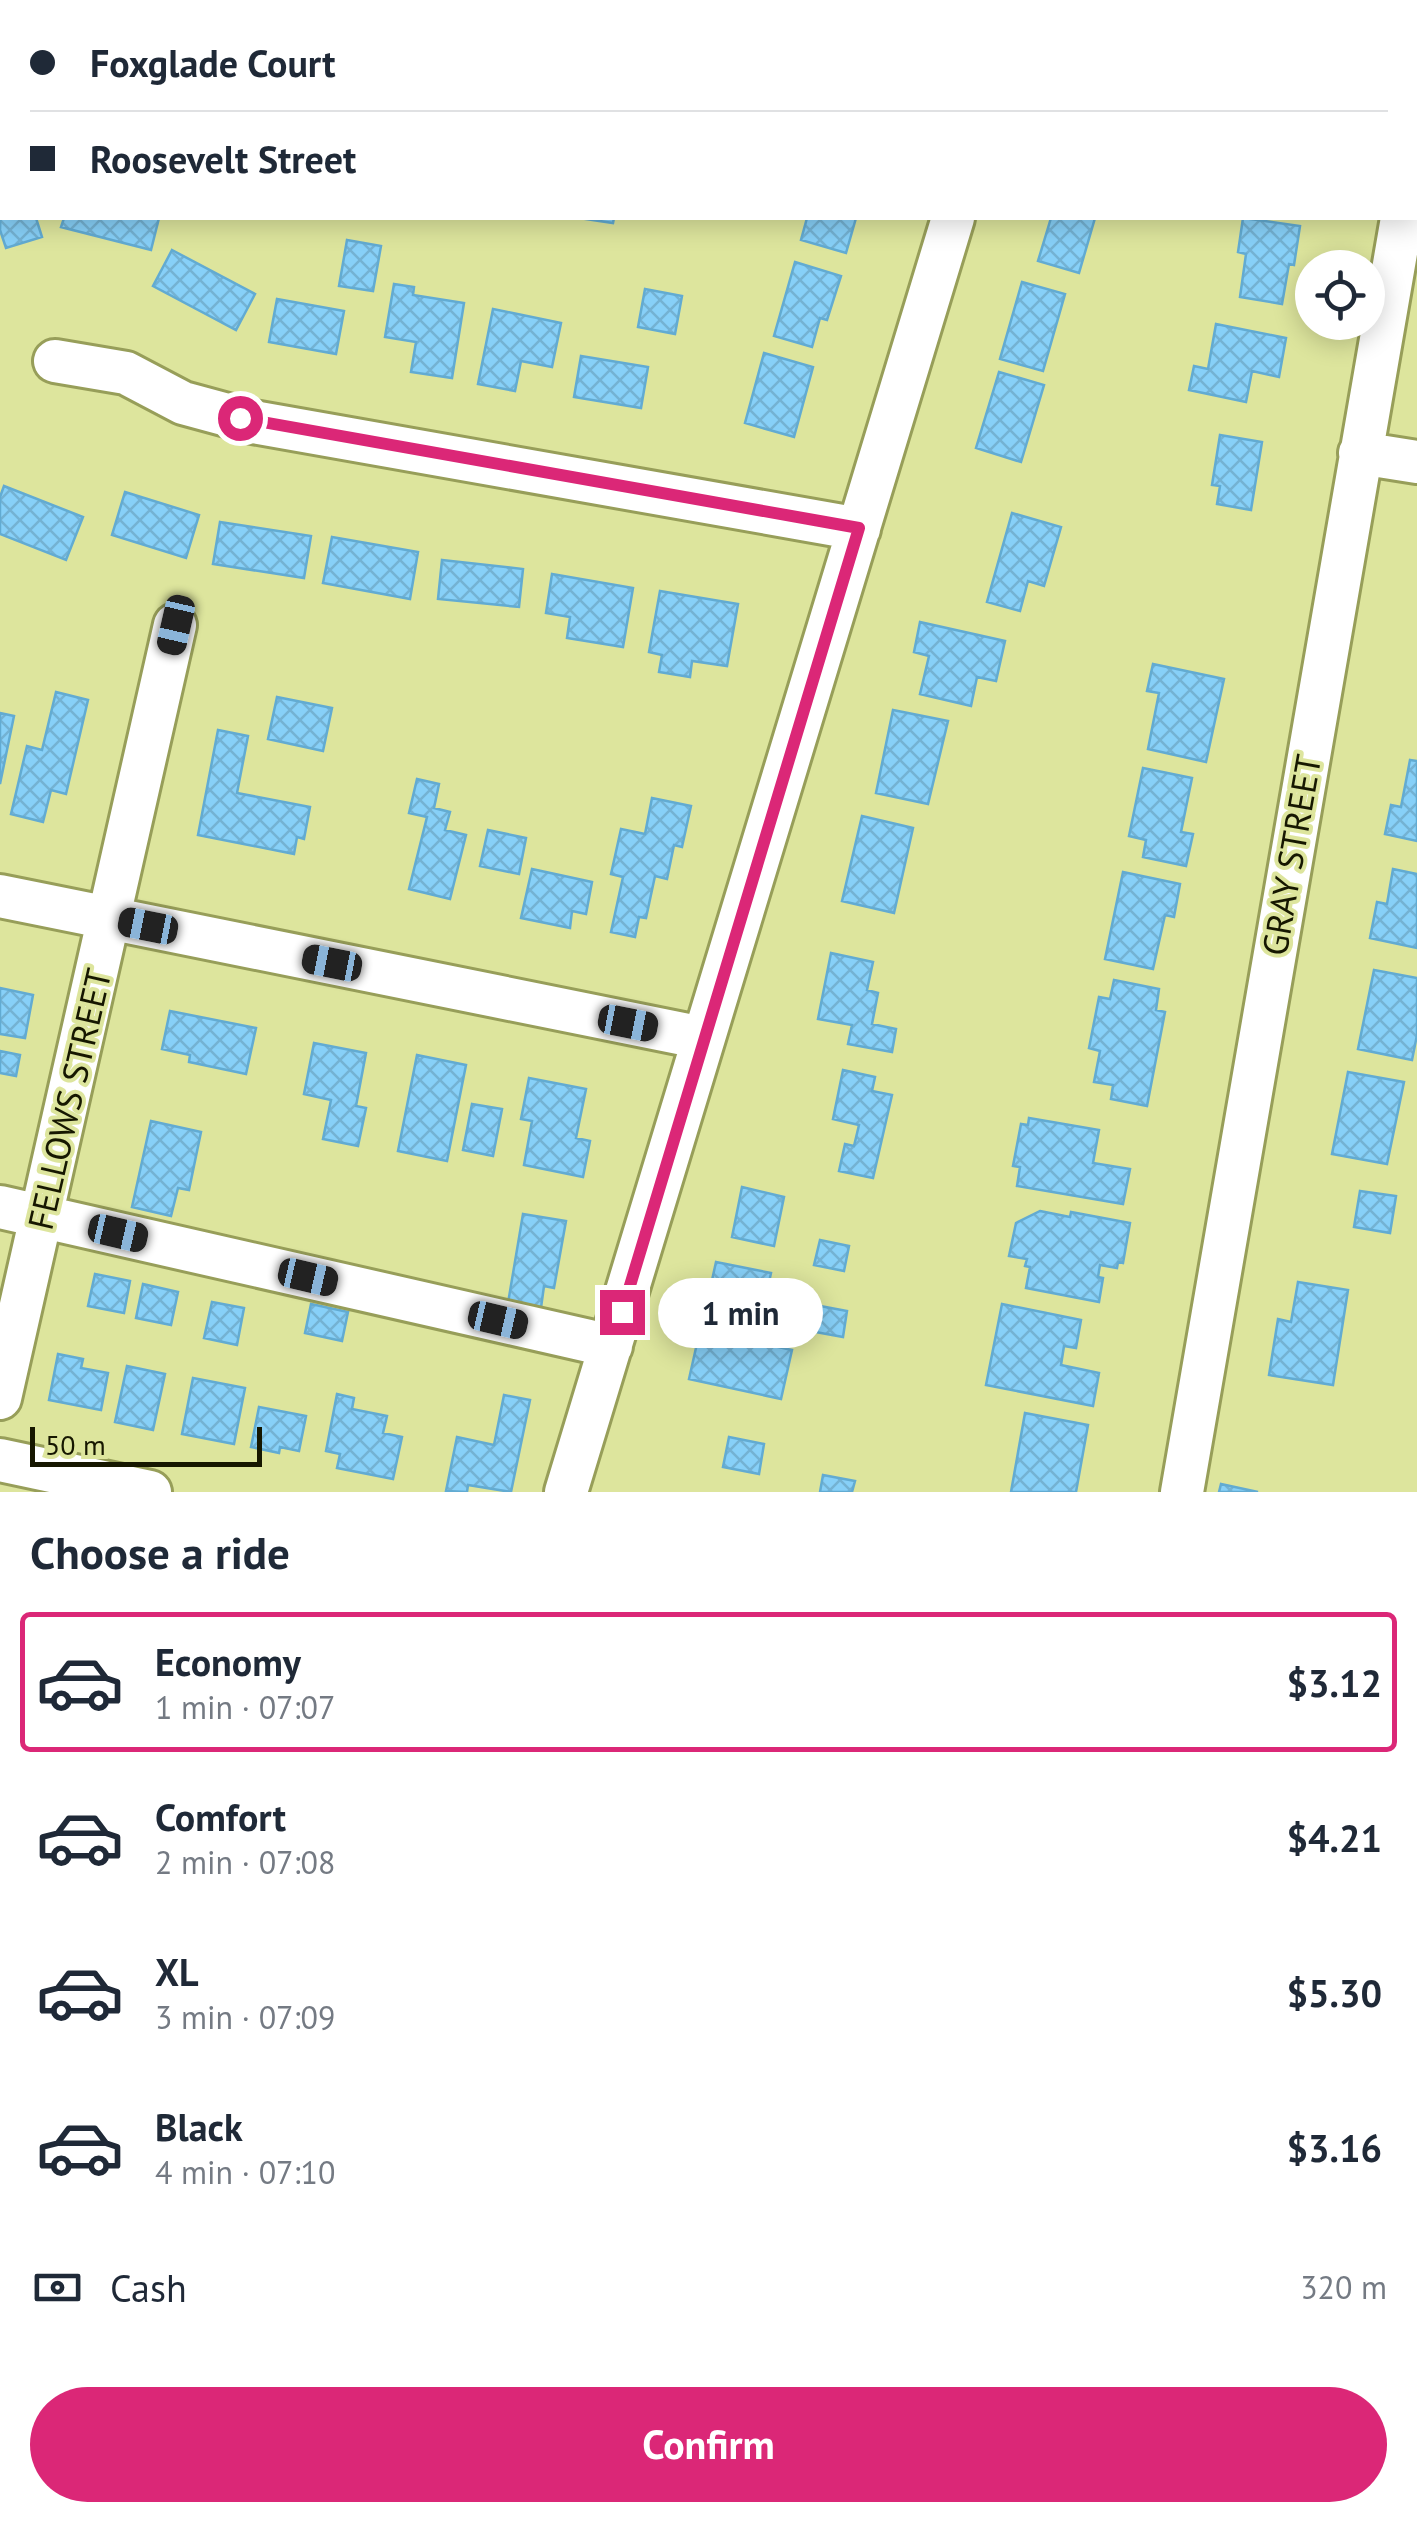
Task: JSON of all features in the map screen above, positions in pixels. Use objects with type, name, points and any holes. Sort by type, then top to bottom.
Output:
[{"type":"street","points":[[566,1492],[952,220]]},
{"type":"street","name":"GRAY STREET","points":[[1182,1492],[1402,220]]},
{"type":"street","points":[[55,361],[126,373],[183,404],[253,422],[859,528]]},
{"type":"street","points":[[1360,453],[1417,462]]},
{"type":"street","name":"FELLOWS STREET","points":[[0,1398],[176,625]]},
{"type":"street","points":[[0,896],[702,1038]]},
{"type":"street","points":[[0,1207],[612,1346]]},
{"type":"street","points":[[0,1460],[150,1492]]},
{"type":"building","points":[[0,220],[37,220],[42,237],[6,248]]},
{"type":"building","points":[[63,220],[158,220],[151,250],[61,227]]},
{"type":"building","points":[[806,220],[855,220],[846,253],[801,240]]},
{"type":"building","points":[[1050,220],[1094,220],[1079,273],[1038,261]]},
{"type":"building","points":[[1243,220],[1300,226],[1282,304],[1240,297],[1246,254],[1238,252]]},
{"type":"building","points":[[347,240],[381,246],[373,291],[339,286]]},
{"type":"building","points":[[172,250],[255,294],[236,330],[153,286]]},
{"type":"building","points":[[795,262],[841,276],[827,320],[820,318],[812,347],[774,336]]},
{"type":"building","points":[[1022,282],[1065,294],[1043,371],[1000,359]]},
{"type":"building","points":[[394,284],[414,287],[413,295],[464,303],[452,378],[411,372],[416,342],[385,337]]},
{"type":"building","points":[[645,289],[682,296],[675,334],[638,327]]},
{"type":"building","points":[[277,299],[344,311],[336,354],[269,342]]},
{"type":"building","points":[[493,309],[561,323],[552,367],[521,361],[515,391],[478,384]]},
{"type":"building","points":[[1216,324],[1286,338],[1279,377],[1252,371],[1246,402],[1189,390],[1194,366],[1208,369]]},
{"type":"building","points":[[764,353],[813,367],[794,437],[745,423]]},
{"type":"building","points":[[581,356],[648,367],[641,408],[574,397]]},
{"type":"building","points":[[999,372],[1044,385],[1021,462],[976,448]]},
{"type":"building","points":[[1220,435],[1262,442],[1251,510],[1217,504],[1220,486],[1212,485]]},
{"type":"building","points":[[4,486],[83,517],[66,560],[0,534],[0,497]]},
{"type":"building","points":[[125,492],[199,515],[186,558],[112,535]]},
{"type":"building","points":[[1012,513],[1061,527],[1044,586],[1028,581],[1020,611],[987,602]]},
{"type":"building","points":[[220,522],[311,536],[304,578],[213,564]]},
{"type":"building","points":[[332,537],[418,552],[410,599],[323,583]]},
{"type":"building","points":[[442,560],[523,569],[519,607],[438,599]]},
{"type":"building","points":[[552,574],[633,588],[623,647],[567,638],[570,617],[546,613]]},
{"type":"building","points":[[660,591],[738,604],[727,666],[692,661],[690,677],[659,672],[662,655],[649,652]]},
{"type":"building","points":[[920,622],[1005,641],[996,681],[977,677],[971,706],[920,694],[929,656],[914,652]]},
{"type":"building","points":[[1153,664],[1224,679],[1206,762],[1148,749],[1159,693],[1147,691]]},
{"type":"building","points":[[56,692],[88,700],[66,794],[51,790],[43,822],[11,814],[27,746],[42,750]]},
{"type":"building","points":[[277,697],[332,708],[323,751],[268,739]]},
{"type":"building","points":[[893,710],[948,721],[928,804],[876,793]]},
{"type":"building","points":[[0,713],[14,716],[0,784]]},
{"type":"building","points":[[218,730],[248,736],[237,793],[310,807],[304,839],[297,837],[294,854],[198,835]]},
{"type":"building","points":[[1410,760],[1417,761],[1417,841],[1385,834],[1391,805],[1401,807]]},
{"type":"building","points":[[1143,768],[1192,778],[1181,832],[1193,834],[1186,866],[1143,857],[1146,840],[1129,836]]},
{"type":"building","points":[[417,779],[439,784],[434,808],[450,812],[445,830],[466,835],[450,899],[409,889],[427,817],[409,813]]},
{"type":"building","points":[[652,798],[691,806],[682,847],[674,845],[667,879],[655,876],[646,918],[639,917],[635,937],[611,932],[623,877],[611,874],[621,829],[645,834]]},
{"type":"building","points":[[862,816],[913,828],[894,913],[842,901]]},
{"type":"building","points":[[488,830],[526,838],[519,874],[480,866]]},
{"type":"building","points":[[532,869],[592,882],[586,914],[572,911],[570,928],[521,918]]},
{"type":"building","points":[[1393,869],[1417,874],[1417,948],[1370,938],[1377,902],[1387,904]]},
{"type":"building","points":[[1123,872],[1180,884],[1174,917],[1165,915],[1153,969],[1105,959]]},
{"type":"building","points":[[831,953],[873,962],[867,990],[878,993],[872,1024],[896,1029],[892,1052],[848,1044],[852,1025],[818,1019]]},
{"type":"building","points":[[1374,970],[1417,978],[1417,1035],[1412,1060],[1358,1049]]},
{"type":"building","points":[[1114,980],[1159,989],[1156,1010],[1165,1012],[1147,1106],[1111,1099],[1113,1085],[1094,1082],[1100,1051],[1089,1048],[1099,997],[1110,999]]},
{"type":"building","points":[[0,988],[33,995],[25,1038],[0,1034]]},
{"type":"building","points":[[170,1011],[256,1028],[246,1074],[189,1062],[190,1055],[162,1049]]},
{"type":"building","points":[[314,1043],[366,1053],[356,1106],[366,1108],[358,1146],[323,1139],[331,1100],[304,1094]]},
{"type":"building","points":[[0,1051],[20,1055],[16,1076],[0,1073]]},
{"type":"building","points":[[417,1055],[466,1065],[447,1161],[398,1151]]},
{"type":"building","points":[[843,1070],[875,1077],[872,1091],[892,1095],[873,1178],[839,1171],[845,1144],[854,1146],[859,1125],[833,1119]]},
{"type":"building","points":[[1348,1072],[1404,1082],[1387,1164],[1332,1154]]},
{"type":"building","points":[[529,1078],[586,1089],[576,1138],[590,1141],[583,1177],[524,1165],[532,1121],[521,1119]]},
{"type":"building","points":[[472,1104],[502,1109],[493,1156],[463,1150]]},
{"type":"building","points":[[1029,1118],[1099,1130],[1093,1163],[1130,1169],[1123,1204],[1017,1186],[1020,1167],[1013,1166],[1021,1124],[1028,1125]]},
{"type":"building","points":[[151,1121],[201,1132],[189,1190],[178,1188],[171,1216],[132,1207]]},
{"type":"building","points":[[742,1187],[784,1197],[774,1246],[732,1237]]},
{"type":"building","points":[[1360,1191],[1396,1196],[1390,1233],[1354,1227]]},
{"type":"building","points":[[1040,1211],[1070,1217],[1071,1212],[1130,1223],[1123,1263],[1118,1262],[1117,1268],[1100,1265],[1098,1277],[1103,1278],[1099,1302],[1026,1288],[1030,1267],[1025,1266],[1027,1259],[1009,1256],[1016,1223]]},
{"type":"building","points":[[523,1214],[566,1221],[554,1288],[544,1286],[540,1315],[507,1309]]},
{"type":"building","points":[[820,1240],[849,1246],[844,1271],[814,1265]]},
{"type":"building","points":[[716,1262],[771,1273],[762,1315],[707,1303]]},
{"type":"building","points":[[95,1274],[130,1281],[124,1313],[88,1306]]},
{"type":"building","points":[[1298,1282],[1348,1290],[1333,1385],[1269,1375],[1278,1319],[1291,1322]]},
{"type":"building","points":[[143,1284],[178,1292],[171,1325],[136,1318]]},
{"type":"building","points":[[212,1302],[244,1308],[237,1345],[204,1338]]},
{"type":"building","points":[[311,1304],[348,1312],[342,1341],[305,1333]]},
{"type":"building","points":[[1002,1304],[1081,1320],[1076,1348],[1064,1346],[1061,1365],[1099,1373],[1093,1406],[986,1385]]},
{"type":"building","points":[[815,1305],[847,1311],[843,1337],[810,1331]]},
{"type":"building","points":[[700,1330],[792,1350],[781,1399],[689,1379]]},
{"type":"building","points":[[58,1354],[83,1359],[81,1368],[108,1373],[101,1410],[49,1400]]},
{"type":"building","points":[[127,1366],[165,1374],[153,1430],[115,1422]]},
{"type":"building","points":[[193,1378],[245,1388],[234,1444],[182,1434]]},
{"type":"building","points":[[337,1394],[354,1398],[352,1409],[387,1416],[383,1433],[402,1437],[393,1479],[337,1468],[340,1454],[326,1451]]},
{"type":"building","points":[[504,1395],[530,1400],[511,1492],[468,1485],[467,1492],[446,1491],[457,1437],[494,1445]]},
{"type":"building","points":[[259,1407],[306,1416],[299,1451],[280,1447],[279,1453],[251,1447]]},
{"type":"building","points":[[1025,1413],[1088,1425],[1076,1492],[1011,1492]]},
{"type":"building","points":[[729,1437],[764,1444],[759,1474],[723,1467]]},
{"type":"building","points":[[823,1475],[855,1481],[852,1492],[820,1492]]},
{"type":"building","points":[[1221,1484],[1258,1492],[1219,1492]]},
{"type":"route","points":[[240,418],[859,528],[622,1312]]}]
